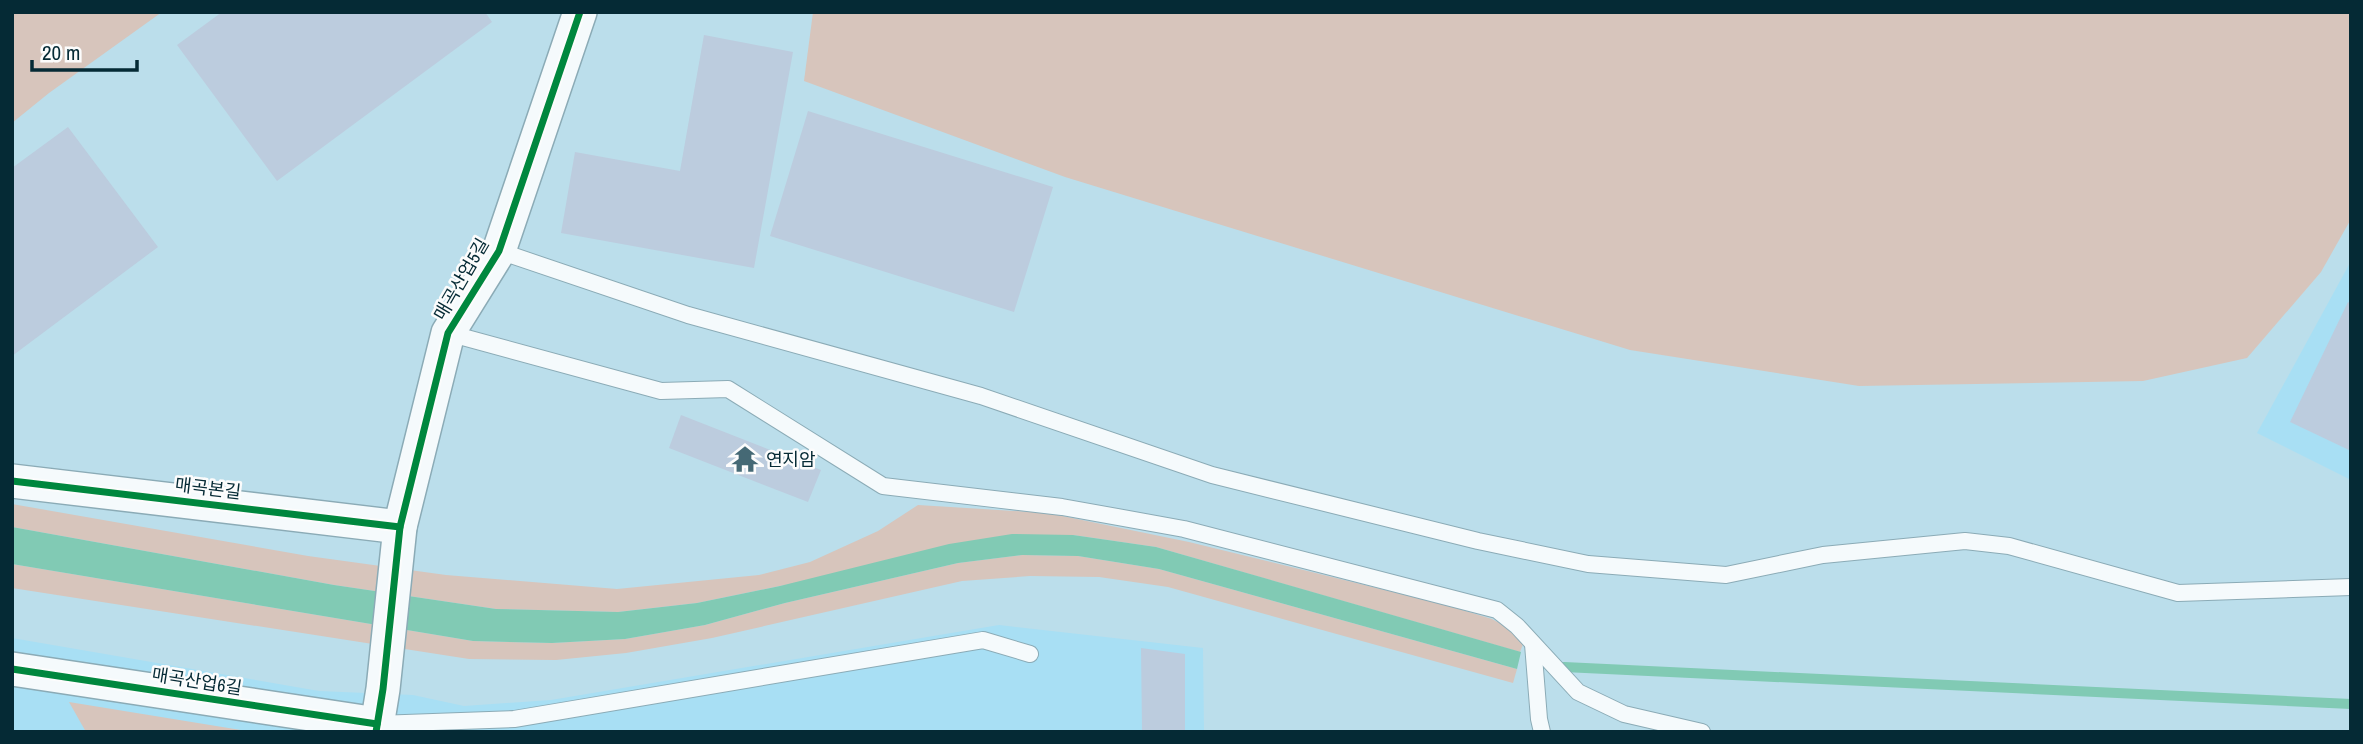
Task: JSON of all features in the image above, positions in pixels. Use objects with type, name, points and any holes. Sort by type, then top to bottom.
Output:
[{"type":"street","name":"매곡산업5길","points":[[376,728],[383,689],[400,527],[448,332],[499,251],[580,12]]},
{"type":"street","name":"매곡본길","points":[[12,481],[400,527]]},
{"type":"street","name":"매곡산업6길","points":[[12,669],[376,728]]},
{"type":"lane","points":[[499,251],[688,315],[981,396],[1213,475],[1479,541],[1588,564],[1726,575],[1823,555],[1965,541],[2009,547],[2178,593],[2351,587]]},
{"type":"lane","points":[[448,332],[661,391],[728,389],[883,486],[1062,507],[1184,529],[1497,610],[1517,625],[1578,692],[1624,714],[1702,732]]},
{"type":"lane","points":[[376,728],[514,719],[983,640],[1030,654]]},
{"type":"lane","points":[[1534,644],[1542,732]]},
{"type":"shaded area","points":[[12,12],[162,12],[49,93],[12,123]]},
{"type":"shaded area","points":[[813,12],[2351,12],[2351,219],[2321,272],[2247,358],[2143,381],[1859,386],[1630,350],[1065,177],[804,81]]},
{"type":"shaded area","points":[[2351,261],[2351,480],[2257,433]]},
{"type":"shaded area","points":[[12,504],[308,556],[446,575],[617,589],[759,575],[810,562],[878,531],[918,505],[1048,513],[1189,542],[1446,605],[1492,619],[1505,626],[1523,644],[1520,652],[1156,547],[1073,535],[697,603],[618,612],[496,609],[334,585],[12,527]]},
{"type":"shaded area","points":[[12,527],[334,585],[496,609],[618,612],[697,603],[780,586],[949,544],[1012,534],[1073,535],[1156,547],[1521,652],[1517,669],[1159,569],[1078,556],[1022,555],[958,563],[785,603],[705,625],[625,639],[552,643],[473,641],[12,564]]},
{"type":"shaded area","points":[[1022,555],[1078,556],[1159,569],[1517,669],[1513,683],[1168,587],[1099,577],[1030,576],[962,581],[712,638],[626,653],[556,660],[469,659],[12,588],[12,564],[473,641],[552,643],[625,639],[705,625],[785,603],[958,563]]},
{"type":"shaded area","points":[[999,625],[1203,648],[1204,732],[12,732],[12,638],[319,691],[413,695],[464,706],[551,700]]},
{"type":"shaded area","points":[[69,702],[253,732],[86,732]]},
{"type":"building","points":[[222,12],[485,12],[492,22],[277,181],[177,45]]},
{"type":"building","points":[[704,35],[793,52],[754,268],[561,233],[575,152],[680,171]]},
{"type":"building","points":[[808,111],[1053,187],[1014,312],[770,236]]},
{"type":"building","points":[[68,127],[158,247],[12,356],[12,168]]},
{"type":"building","points":[[2348,302],[2351,304],[2351,451],[2290,422]]},
{"type":"building","name":"연지암","points":[[681,415],[821,470],[808,502],[669,448]]},
{"type":"building","points":[[1141,648],[1185,654],[1185,732],[1142,732]]},
{"type":"waterway","points":[[1564,667],[2351,704]]},
{"type":"cycle path","points":[[376,732],[400,527],[448,333],[499,251],[580,12]]},
{"type":"cycle path","points":[[12,481],[400,527]]},
{"type":"cycle path","points":[[12,669],[377,724]]},
{"type":"place","name":"연지암","points":[[745,459]]}]
